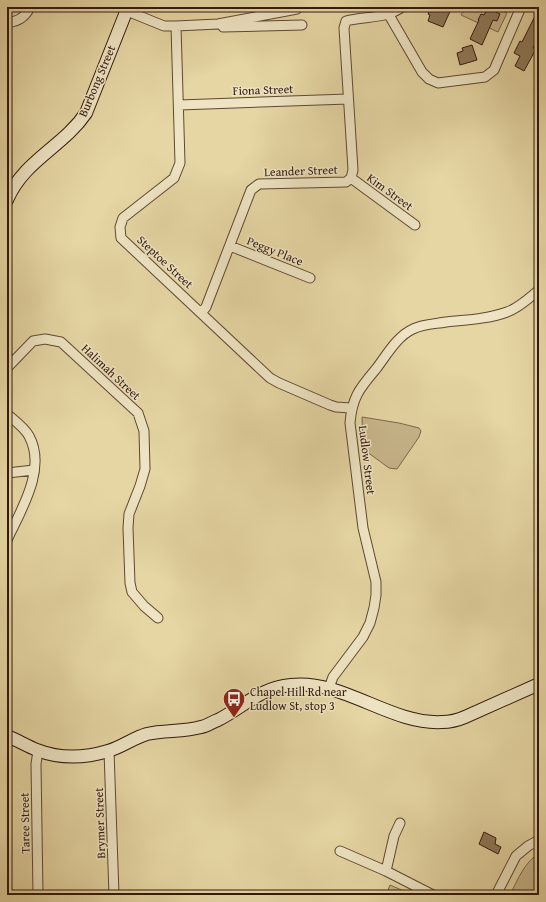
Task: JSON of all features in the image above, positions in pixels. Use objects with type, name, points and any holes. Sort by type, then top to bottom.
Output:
[{"type":"main road","name":"Burbong Street","points":[[7,200],[16,182],[25,171],[78,124],[86,113],[127,9]]},
{"type":"main road","points":[[7,736],[38,751],[60,756],[84,757],[109,751],[146,735],[202,727],[220,719],[258,694],[273,688],[290,685],[308,685],[329,688],[410,718],[430,722],[453,721],[539,684]]},
{"type":"street","points":[[7,23],[20,19],[26,14],[30,7]]},
{"type":"street","points":[[402,7],[389,15],[422,72],[429,79],[438,82],[485,77],[494,70],[521,7]]},
{"type":"street","points":[[127,9],[162,25],[209,25],[236,27],[302,25]]},
{"type":"street","points":[[209,25],[297,9]]},
{"type":"street","name":"Leander Street","points":[[201,313],[205,308],[251,190],[259,184],[346,182],[351,178],[353,170],[344,28],[346,21],[357,18],[389,15]]},
{"type":"street","name":"Steptoe Street","points":[[176,26],[180,163],[174,178],[123,218],[120,227],[121,238],[270,378],[279,384],[330,405],[351,408]]},
{"type":"street","name":"Fiona Street","points":[[179,105],[348,99]]},
{"type":"street","name":"Kim Street","points":[[351,178],[415,225]]},
{"type":"street","name":"Peggy Place","points":[[230,246],[310,278]]},
{"type":"street","name":"Ludlow Street","points":[[329,688],[333,677],[363,637],[370,623],[376,595],[376,582],[363,528],[350,422],[351,408],[354,399],[363,385],[402,336],[413,329],[427,325],[497,315],[508,312],[526,301],[539,290]]},
{"type":"street","name":"Halimah Street","points":[[7,368],[32,341],[45,339],[61,342],[138,413],[144,431],[145,469],[129,514],[128,528],[130,583],[132,592],[144,606],[158,618]]},
{"type":"street","points":[[7,414],[28,434],[34,448],[34,470],[31,487],[7,540]]},
{"type":"street","points":[[7,473],[34,470]]},
{"type":"street","name":"Taree Street","points":[[38,751],[36,764],[38,895]]},
{"type":"street","name":"Brymer Street","points":[[109,751],[114,895]]},
{"type":"street","points":[[386,871],[394,836],[400,823]]},
{"type":"street","points":[[496,895],[516,856],[528,846],[539,840]]},
{"type":"street","points":[[340,851],[386,871],[433,895]]},
{"type":"shaded area","points":[[465,7],[493,7],[507,13],[498,32],[461,15]]},
{"type":"shaded area","points":[[362,417],[419,428],[421,431],[419,437],[397,469],[389,468],[363,449]]},
{"type":"shaded area","points":[[539,853],[539,895],[510,895],[525,866]]},
{"type":"shaded area","points":[[390,885],[413,895],[386,895]]},
{"type":"building","points":[[431,7],[452,7],[443,27],[428,21],[430,15],[428,14]]},
{"type":"building","points":[[488,8],[500,14],[497,21],[493,20],[482,45],[470,39],[481,14],[484,15]]},
{"type":"building","points":[[539,8],[539,35],[533,48],[536,49],[524,71],[515,66],[520,56],[514,53],[520,41],[522,42]]},
{"type":"building","points":[[472,45],[477,60],[460,65],[457,53],[463,51],[462,48]]},
{"type":"building","points":[[484,832],[496,838],[495,844],[501,847],[498,854],[479,844]]},
{"type":"place","name":"Chapel Hill Rd near Ludlow St, stop 3","points":[[234,718]]}]
